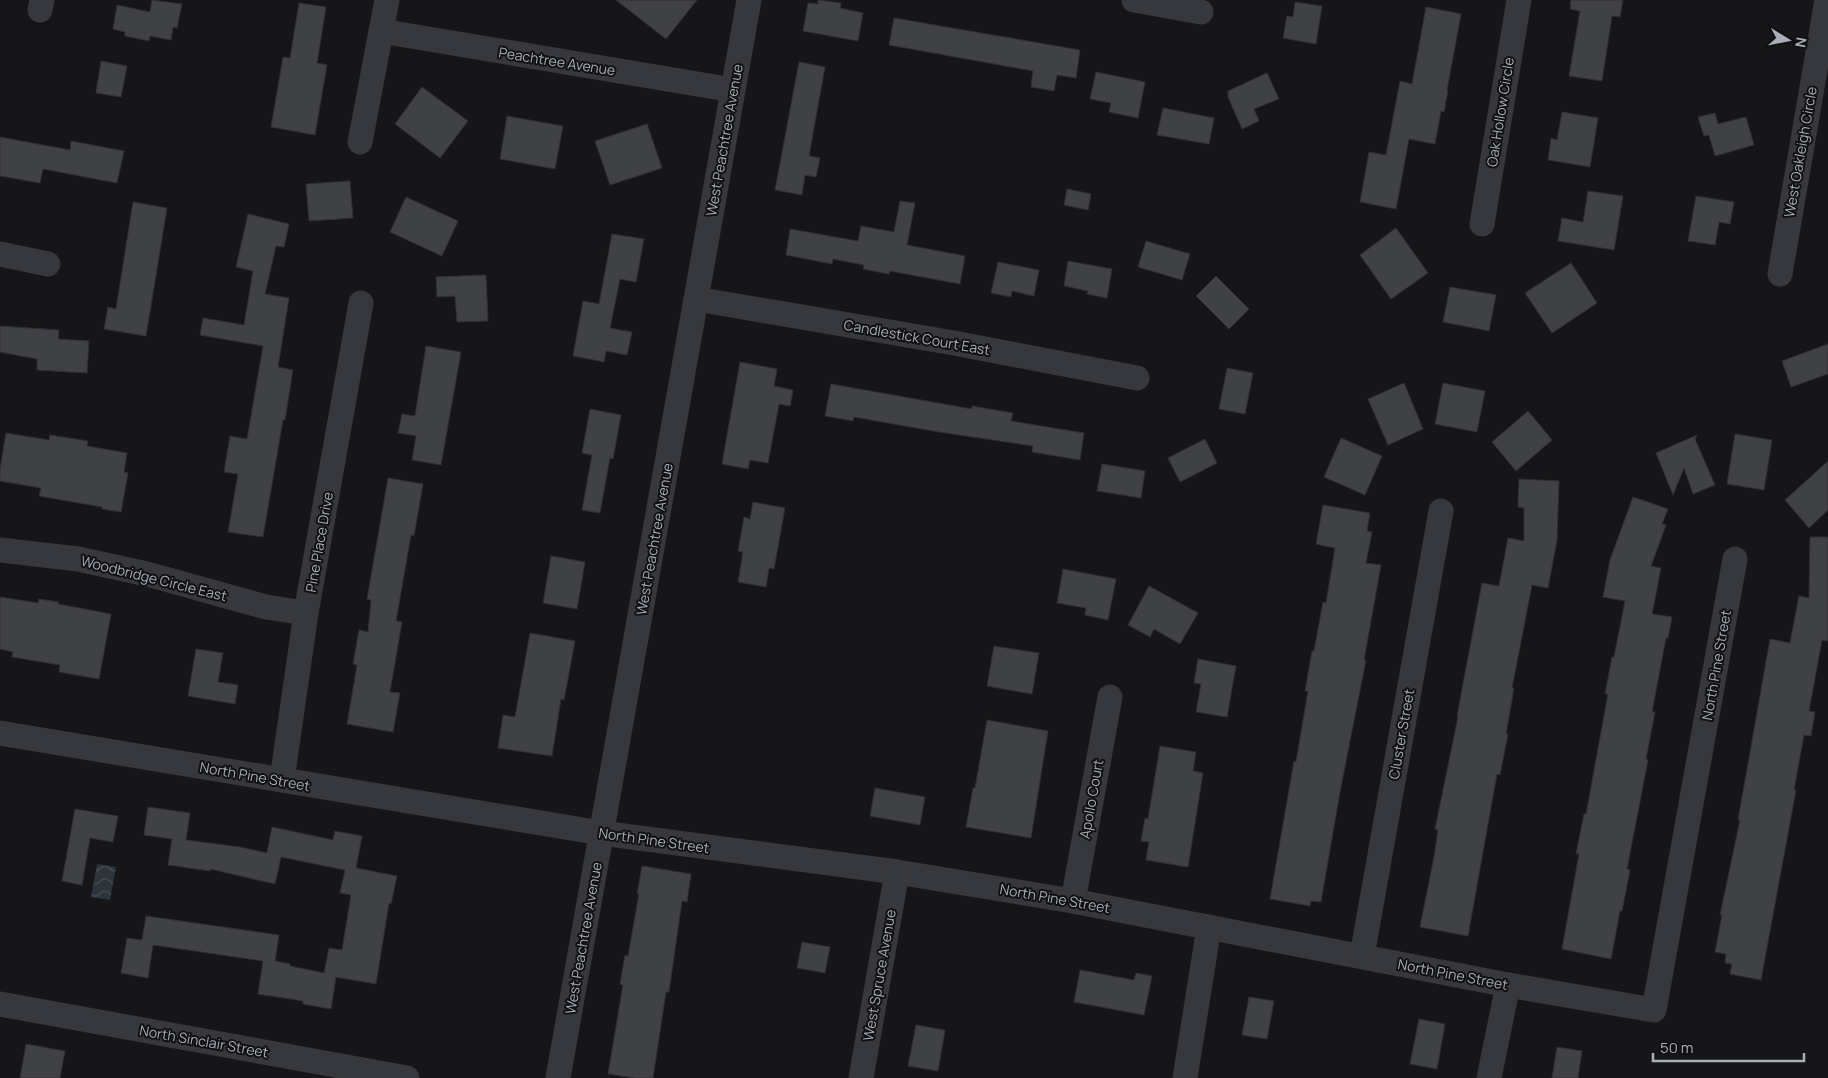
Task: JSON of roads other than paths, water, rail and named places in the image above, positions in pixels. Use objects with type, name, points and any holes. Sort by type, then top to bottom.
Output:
[{"type":"street","points":[[360,142],[387,0]]},
{"type":"street","name":"West Peachtree Avenue","points":[[558,1078],[749,0]]},
{"type":"street","points":[[1134,0],[1201,12]]},
{"type":"street","name":"Oak Hollow Circle","points":[[1482,224],[1519,0]]},
{"type":"street","name":"West Oakleigh Circle","points":[[1780,274],[1827,0]]},
{"type":"street","name":"Peachtree Avenue","points":[[381,31],[733,90]]},
{"type":"street","points":[[0,254],[48,264]]},
{"type":"street","name":"Candlestick Court East","points":[[696,299],[954,343],[1137,378]]},
{"type":"street","name":"Pine Place Drive","points":[[282,780],[306,613],[361,304]]},
{"type":"street","name":"Cluster Street","points":[[1362,956],[1441,511]]},
{"type":"street","name":"Woodbridge Circle East","points":[[0,550],[55,555],[87,561],[148,574],[266,608],[306,613]]},
{"type":"street","name":"North Pine Street","points":[[0,733],[602,834],[897,872],[1073,901],[1654,1010],[1736,559]]},
{"type":"street","name":"Apollo Court","points":[[1073,901],[1110,697]]},
{"type":"street","name":"West Spruce Avenue","points":[[861,1078],[897,872]]},
{"type":"street","points":[[1185,1078],[1209,927]]},
{"type":"street","points":[[1490,1078],[1508,984]]},
{"type":"street","name":"North Sinclair Street","points":[[0,1004],[407,1078]]},
{"type":"water","points":[[97,864],[116,867],[110,900],[91,897]]}]
